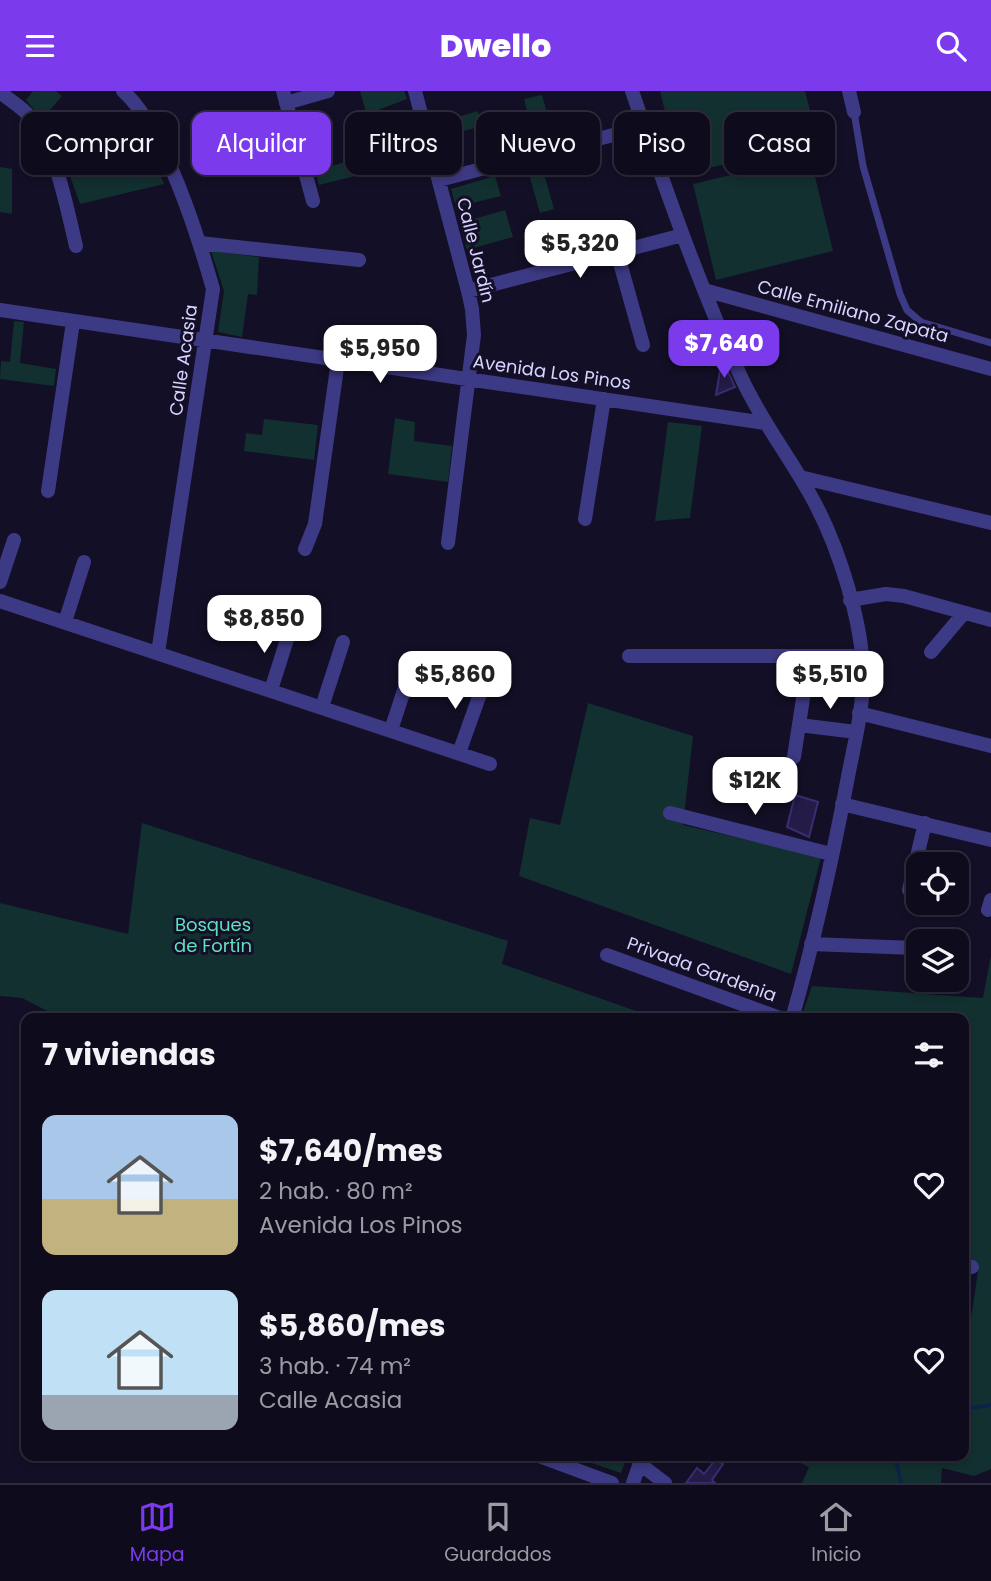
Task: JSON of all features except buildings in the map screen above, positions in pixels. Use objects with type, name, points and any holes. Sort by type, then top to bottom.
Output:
[{"type":"street","name":"Calle Acasia","points":[[123,91],[134,100],[164,152],[200,243],[213,289],[158,653]]},
{"type":"street","points":[[313,201],[285,97],[328,91]]},
{"type":"street","name":"Calle Jardín","points":[[415,91],[468,291],[474,324],[470,379],[448,543]]},
{"type":"street","points":[[632,91],[639,112]]},
{"type":"street","points":[[849,91],[854,112]]},
{"type":"street","points":[[0,92],[30,116],[51,154],[76,246]]},
{"type":"street","points":[[439,180],[614,135]]},
{"type":"street","points":[[661,175],[704,290],[743,380],[765,423],[800,477],[829,533],[850,600],[861,656],[863,683],[856,732],[794,1013]]},
{"type":"street","points":[[468,291],[683,235]]},
{"type":"street","points":[[200,243],[359,260]]},
{"type":"street","points":[[617,252],[643,345]]},
{"type":"street","name":"Calle Emiliano Zapata","points":[[704,290],[991,369]]},
{"type":"street","name":"Avenida Los Pinos","points":[[0,310],[765,423]]},
{"type":"street","points":[[48,491],[73,322]]},
{"type":"street","points":[[306,549],[315,524],[338,362]]},
{"type":"street","points":[[584,519],[604,399]]},
{"type":"street","points":[[800,477],[991,523]]},
{"type":"street","points":[[0,582],[14,540]]},
{"type":"street","points":[[65,622],[84,562]]},
{"type":"street","points":[[850,600],[886,594],[904,596],[991,619]]},
{"type":"street","points":[[0,601],[490,764]]},
{"type":"street","points":[[931,652],[964,613]]},
{"type":"street","points":[[271,690],[290,630]]},
{"type":"street","points":[[322,707],[343,642]]},
{"type":"street","points":[[629,656],[861,656]]},
{"type":"street","points":[[391,730],[414,660]]},
{"type":"street","points":[[459,753],[485,680]]},
{"type":"street","points":[[794,757],[804,692]]},
{"type":"street","points":[[859,713],[991,746]]},
{"type":"street","points":[[799,725],[856,732]]},
{"type":"street","points":[[842,804],[991,840]]},
{"type":"street","points":[[670,813],[831,854]]},
{"type":"street","points":[[918,852],[925,824]]},
{"type":"street","points":[[811,944],[906,948]]},
{"type":"street","name":"Privada Gardenia","points":[[607,955],[766,1013]]},
{"type":"street","points":[[553,1461],[612,1483]]},
{"type":"street","points":[[633,1483],[642,1461]]},
{"type":"street","points":[[643,1461],[665,1483]]},
{"type":"lane","points":[[854,112],[863,166],[907,310],[921,322],[991,343]]},
{"type":"green space","points":[[33,91],[56,91],[62,96],[48,112],[36,112],[26,100]]},
{"type":"green space","points":[[360,91],[404,91],[407,99],[379,112],[366,112]]},
{"type":"green space","points":[[660,91],[805,91],[810,112],[724,112],[724,164],[710,168],[710,112],[665,112]]},
{"type":"green space","points":[[542,95],[547,112],[527,112],[524,99]]},
{"type":"green space","points":[[478,111],[476,128],[462,131],[462,116]]},
{"type":"green space","points":[[345,162],[345,175],[359,175],[319,185],[316,175],[331,175],[331,166]]},
{"type":"green space","points":[[0,167],[12,169],[12,214],[0,212]]},
{"type":"green space","points":[[70,175],[161,175],[164,184],[80,204]]},
{"type":"green space","points":[[529,175],[544,175],[554,209],[540,213]]},
{"type":"green space","points":[[731,175],[815,175],[833,251],[716,280],[693,184]]},
{"type":"green space","points":[[495,176],[501,196],[456,207],[451,189]]},
{"type":"green space","points":[[505,210],[513,237],[467,250],[460,223]]},
{"type":"green space","points":[[211,251],[259,257],[257,295],[248,294],[242,337],[218,332],[224,291]]},
{"type":"green space","points":[[14,321],[24,322],[20,363],[56,369],[54,386],[0,379],[1,361],[10,362]]},
{"type":"green space","points":[[395,418],[415,422],[414,441],[452,446],[448,482],[388,474]]},
{"type":"green space","points":[[264,419],[318,425],[314,460],[244,451],[246,433],[262,435]]},
{"type":"green space","points":[[668,422],[702,426],[690,518],[655,521]]},
{"type":"green space","points":[[588,703],[693,736],[683,825],[821,857],[791,974],[519,876],[530,818],[560,825]]},
{"type":"green space","name":"Bosques de Fortín","points":[[142,823],[508,941],[502,964],[642,1013],[51,1013],[22,998],[0,996],[0,903],[128,934]]},
{"type":"green space","points":[[991,955],[991,1469],[974,1476],[942,1468],[941,1483],[802,1483],[809,1467],[796,1461],[969,1461],[969,1318],[979,1264],[969,1262],[969,1013],[803,1013],[812,986],[983,998]]},
{"type":"green space","points":[[586,1461],[625,1461],[621,1473]]},
{"type":"waterway","points":[[969,1408],[991,1405]]},
{"type":"waterway","points":[[896,1461],[901,1483]]}]
